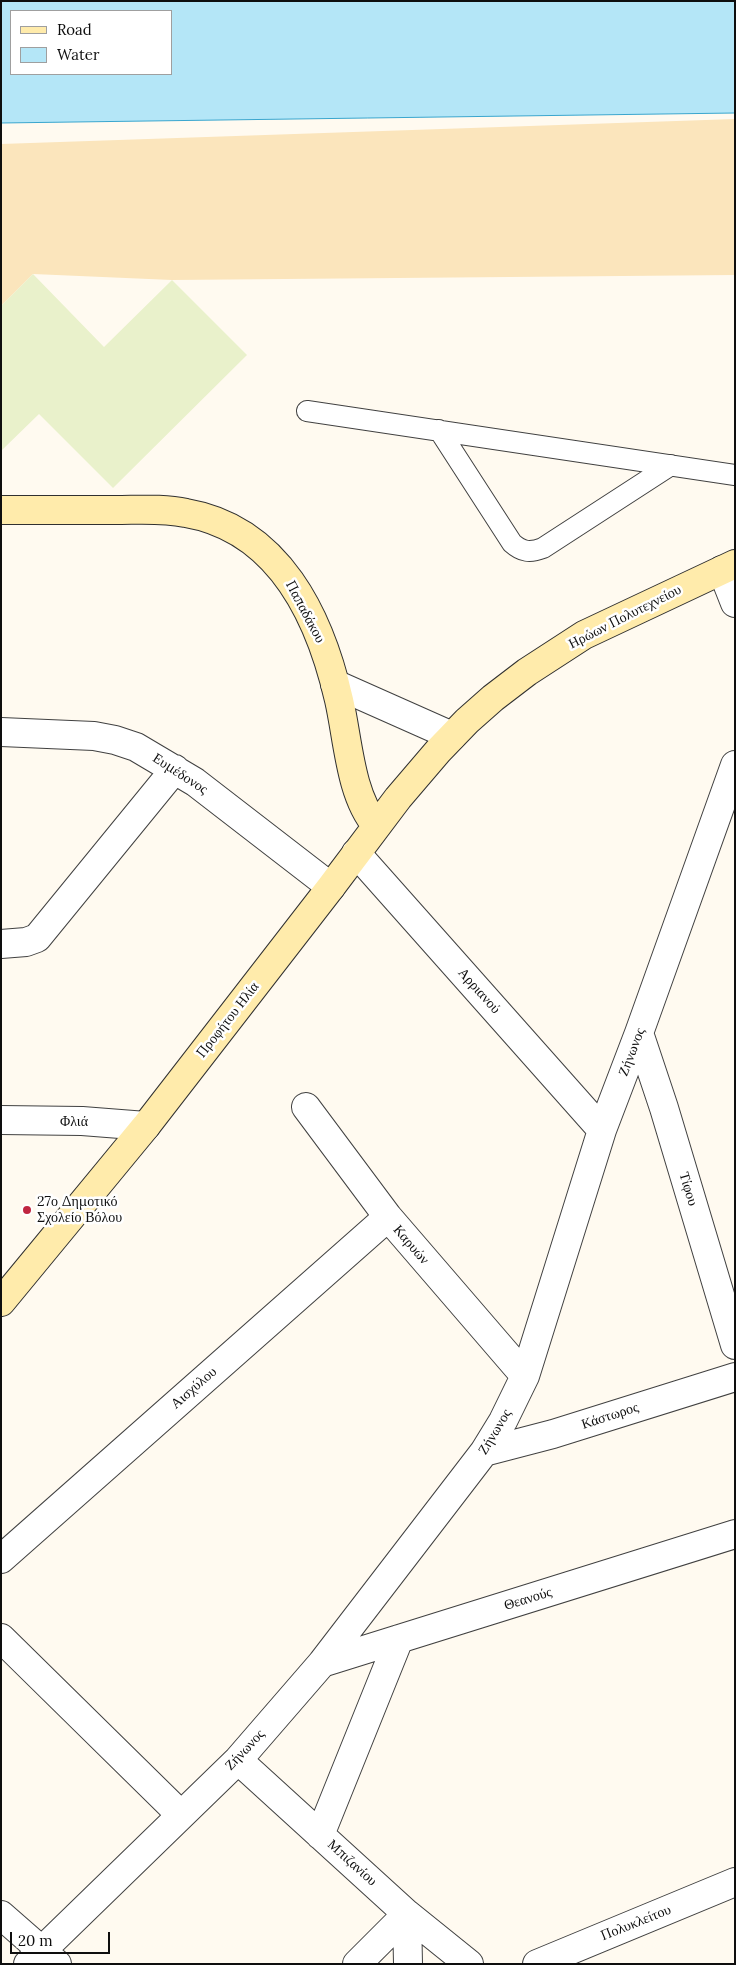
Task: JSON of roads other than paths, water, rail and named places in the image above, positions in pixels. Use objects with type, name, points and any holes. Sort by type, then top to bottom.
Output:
[{"type":"street","name":"Παπαδάκου","points":[[1,510],[162,510],[204,516],[228,525],[269,555],[297,590],[321,639],[335,684],[360,798],[376,825]]},
{"type":"street","points":[[728,567],[735,603]]},
{"type":"street","name":"Ηρώων Πολυτεχνείου","points":[[452,736],[493,698],[527,672],[584,635],[728,567]]},
{"type":"street","points":[[335,684],[452,736]]},
{"type":"street","name":"Ευμέδονος","points":[[1,732],[94,736],[136,747],[175,769],[331,887]]},
{"type":"street","name":"Προφήτου Ηλία","points":[[1,1302],[146,1126],[331,887],[376,825],[419,772],[452,736]]},
{"type":"street","name":"Ζήνωνος","points":[[42,1959],[181,1814],[238,1760],[322,1663],[484,1452],[503,1421],[525,1376],[602,1130],[639,1033],[735,765]]},
{"type":"street","points":[[1,944],[26,942],[37,938],[175,769]]},
{"type":"street","name":"Αρριανού","points":[[356,853],[602,1130]]},
{"type":"street","name":"Τίφου","points":[[639,1033],[664,1108],[735,1345]]},
{"type":"street","name":"Καρυών","points":[[306,1107],[388,1217],[525,1376]]},
{"type":"street","name":"Φλιά","points":[[1,1120],[82,1121],[146,1126]]},
{"type":"street","name":"Αισχύλου","points":[[1,1559],[388,1217]]},
{"type":"street","name":"Κάστωρος","points":[[484,1452],[553,1434],[735,1377]]},
{"type":"street","name":"Θεανούς","points":[[322,1663],[735,1534]]},
{"type":"street","points":[[1,1638],[181,1814]]},
{"type":"street","points":[[320,1835],[400,1639]]},
{"type":"street","name":"Μπιζανίου","points":[[238,1760],[407,1914],[469,1964]]},
{"type":"street","name":"Πολυκλείτου","points":[[537,1964],[735,1882]]},
{"type":"street","points":[[358,1964],[407,1914]]},
{"type":"street","points":[[407,1914],[408,1964]]},
{"type":"street","points":[[1,1915],[42,1959]]},
{"type":"lane","points":[[307,411],[735,475]]},
{"type":"lane","points":[[438,430],[512,543],[524,551],[534,551],[543,548],[671,465]]},
{"type":"water","points":[[1,1],[735,1],[735,113],[1,123]]},
{"type":"place","name":"27ο Δημοτικό Σχολείο Βόλου","points":[[27,1210]]}]
